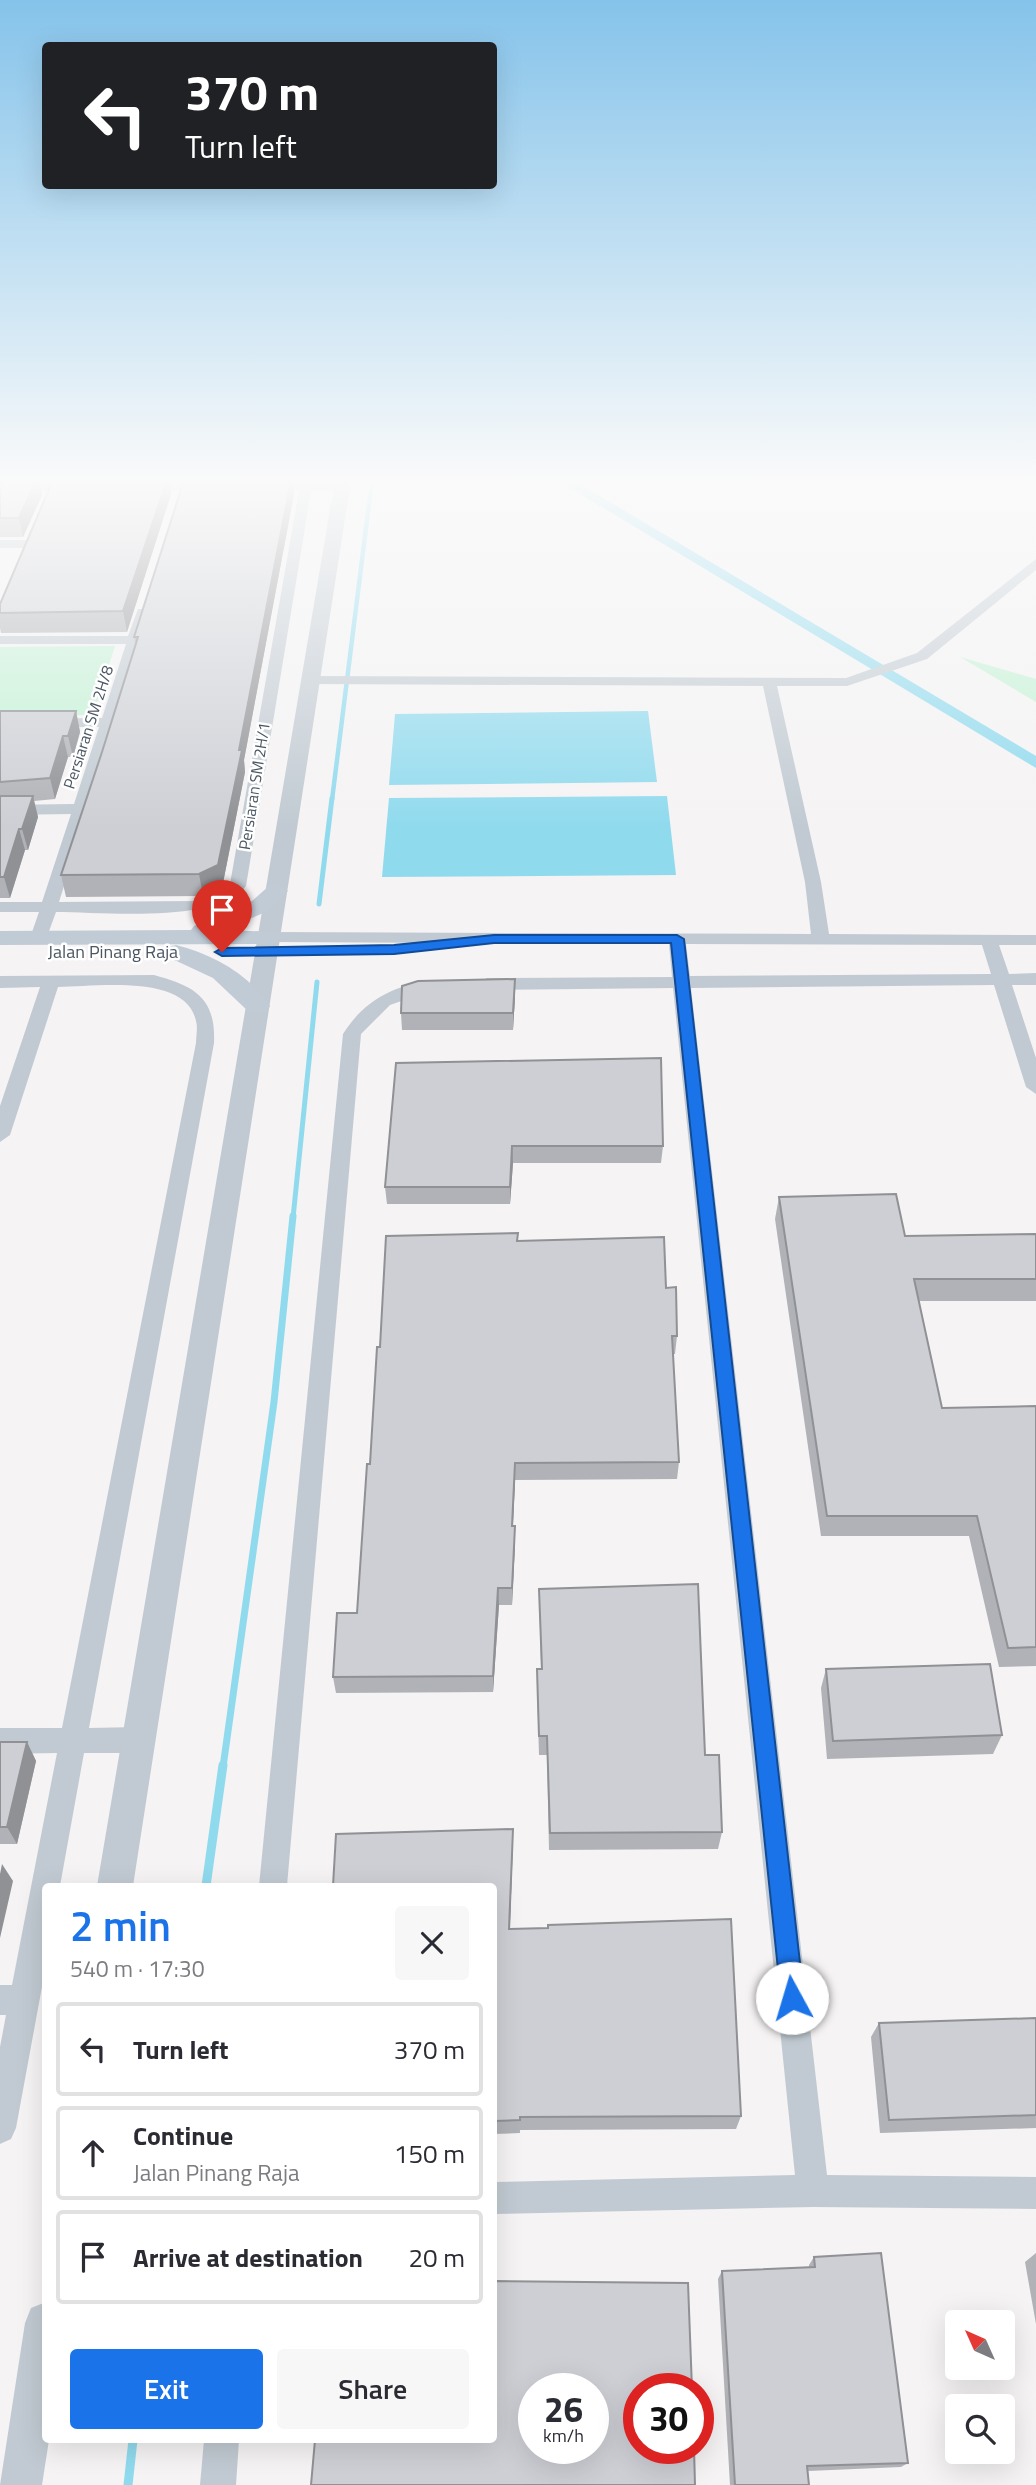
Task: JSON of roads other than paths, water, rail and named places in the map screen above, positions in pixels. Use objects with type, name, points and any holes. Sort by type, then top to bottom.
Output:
[{"type":"main road","points":[[0,938],[179,945],[242,916],[260,906],[277,891]]},
{"type":"main road","name":"Jalan Pinang Raja","points":[[0,953],[269,944]]},
{"type":"main road","points":[[179,945],[230,976],[258,1006]]},
{"type":"street","name":"Persiaran SM 2H/1","points":[[0,907],[201,906],[224,898],[238,886],[287,596]]},
{"type":"street","points":[[115,1883],[324,596]]},
{"type":"street","points":[[311,680],[859,680],[922,656],[996,596]]},
{"type":"street","name":"Persiaran SM 2H/8","points":[[39,938],[146,602]]},
{"type":"street","points":[[0,640],[134,640]]},
{"type":"street","points":[[769,682],[813,882],[821,940]]},
{"type":"street","points":[[0,723],[107,722]]},
{"type":"street","points":[[0,810],[80,809]]},
{"type":"street","points":[[269,944],[394,950],[494,939],[1036,940]]},
{"type":"street","points":[[677,939],[813,2190]]},
{"type":"street","points":[[989,940],[1036,1087]]},
{"type":"street","points":[[273,1883],[352,1034],[364,1014],[384,998],[411,989],[456,984],[1036,979]]},
{"type":"street","points":[[0,982],[154,981],[181,989],[200,1005],[205,1022],[205,1043],[71,1741],[12,2000],[0,2128]]},
{"type":"street","points":[[0,1135],[5,1100],[51,982]]},
{"type":"street","points":[[0,1741],[138,1740]]},
{"type":"street","points":[[497,2198],[813,2190],[1036,2193]]},
{"type":"street","points":[[20,2485],[42,2348]]},
{"type":"street","points":[[218,2485],[222,2443]]},
{"type":"water","points":[[648,711],[657,782],[389,785],[395,714]]},
{"type":"water","points":[[667,796],[676,875],[382,877],[389,798]]},
{"type":"waterway","points":[[332,800],[358,596]]},
{"type":"waterway","points":[[757,596],[1036,763]]},
{"type":"waterway","points":[[319,904],[332,798]]},
{"type":"waterway","points":[[293,1218],[317,982]]},
{"type":"waterway","points":[[223,1767],[274,1402],[293,1216]]},
{"type":"waterway","points":[[206,1883],[223,1765]]},
{"type":"waterway","points":[[128,2485],[133,2443]]}]
